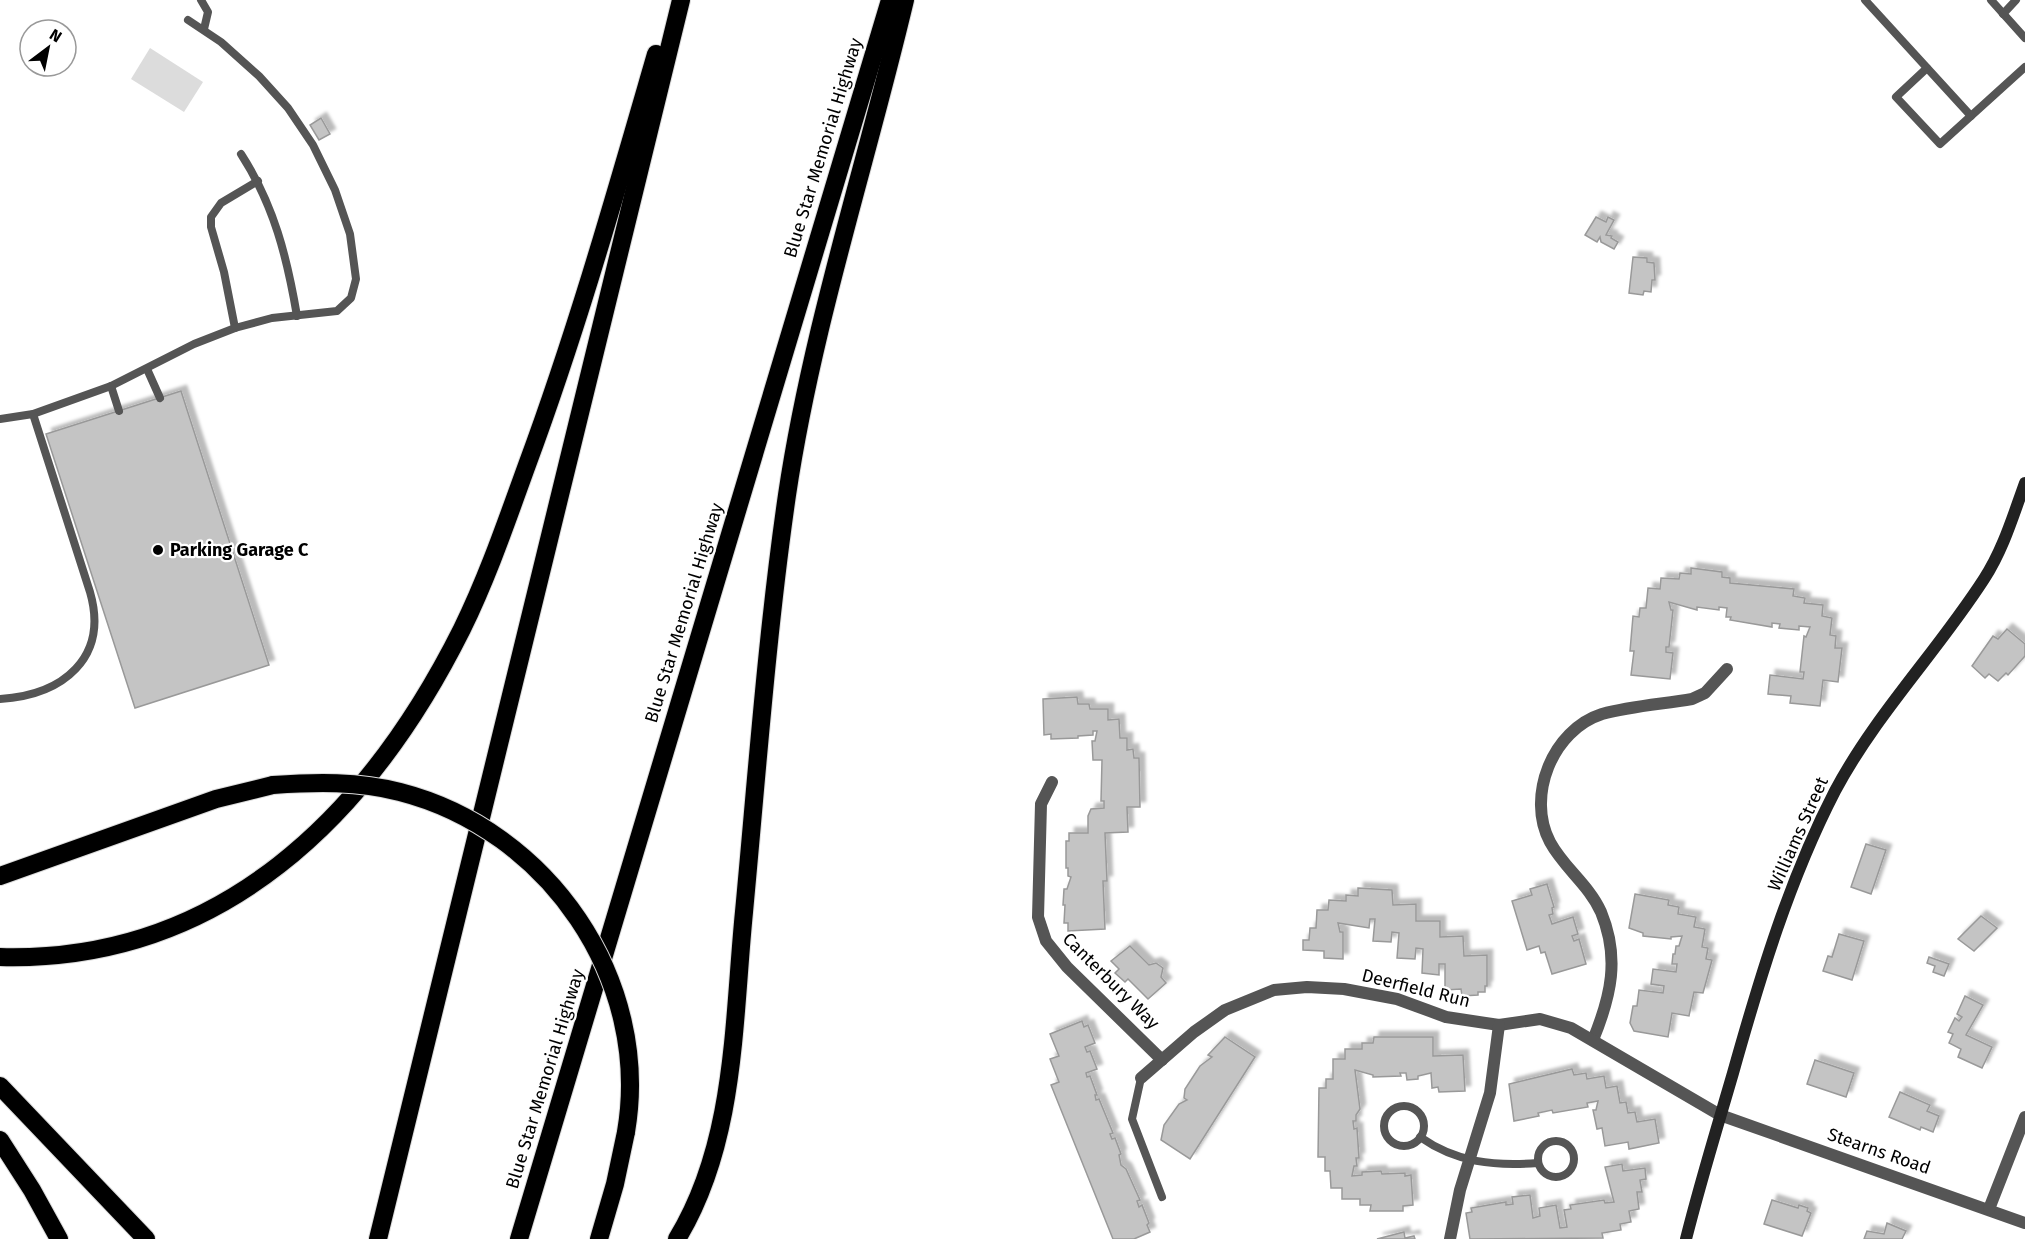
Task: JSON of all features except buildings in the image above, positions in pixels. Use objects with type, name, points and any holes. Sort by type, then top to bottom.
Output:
[{"type":"highway","points":[[0,957],[51,956],[111,947],[166,931],[213,910],[264,879],[310,840],[358,789],[400,734],[427,692],[462,627],[488,570],[519,487],[572,339],[672,0]]},
{"type":"highway","points":[[378,1239],[681,0]]},
{"type":"highway","name":"Blue Star Memorial Highway","points":[[519,1239],[890,0]]},
{"type":"highway","points":[[677,1239],[709,1173],[727,1094],[771,620],[793,458],[828,297],[905,0]]},
{"type":"highway","points":[[0,876],[216,798],[273,785],[342,783],[415,796],[481,826],[515,849],[565,898],[605,966],[616,994],[624,1023],[629,1058],[630,1094],[626,1132],[611,1200],[599,1239]]},
{"type":"highway","points":[[0,1086],[146,1239]]},
{"type":"highway","points":[[0,1140],[32,1190],[59,1239]]},
{"type":"street","name":"Williams Street","points":[[1686,1239],[1757,987],[1794,882],[1834,793],[1874,726],[1984,580],[2001,550],[2025,483]]},
{"type":"street","points":[[1593,1040],[1607,1006],[1613,978],[1610,948],[1601,913],[1589,890],[1550,843],[1544,826],[1541,788],[1551,760],[1563,742],[1583,725],[1600,715],[1692,699],[1705,693],[1727,669]]},
{"type":"street","name":"Canterbury Way","points":[[1052,782],[1041,804],[1038,917],[1046,941],[1067,967],[1162,1060]]},
{"type":"street","name":"Deerfield Run","points":[[1142,1078],[1225,1010],[1274,990],[1307,987],[1377,994],[1446,1017],[1498,1024],[1540,1019],[1560,1023],[1720,1115]]},
{"type":"street","points":[[1450,1239],[1460,1190],[1490,1093],[1498,1024]]},
{"type":"street","name":"Stearns Road","points":[[1720,1115],[2025,1223]]},
{"type":"street","points":[[1989,1209],[2025,1117]]},
{"type":"lane","points":[[201,0],[208,12],[204,29]]},
{"type":"lane","points":[[1865,0],[1971,116]]},
{"type":"lane","points":[[1990,0],[2025,38]]},
{"type":"lane","points":[[2003,14],[2016,0]]},
{"type":"lane","points":[[0,419],[33,414],[111,386],[194,345],[235,328],[337,311],[351,298],[356,286],[355,265],[345,220],[324,167],[295,117],[249,66],[204,29],[188,20]]},
{"type":"lane","points":[[1927,68],[1896,97],[1940,144],[2025,67]]},
{"type":"lane","points":[[241,154],[258,182],[284,245],[297,316]]},
{"type":"lane","points":[[235,328],[210,222],[221,202],[258,182]]},
{"type":"lane","points":[[147,369],[160,398]]},
{"type":"lane","points":[[111,386],[119,411]]},
{"type":"lane","points":[[0,699],[32,694],[58,683],[84,659],[94,637],[95,615],[92,600],[33,414]]},
{"type":"lane","points":[[1142,1078],[1132,1119],[1162,1197]]},
{"type":"lane","points":[[1405,1106],[1417,1111],[1423,1123],[1420,1137],[1406,1146],[1393,1143],[1384,1127],[1388,1114],[1405,1106]]},
{"type":"lane","points":[[1420,1137],[1451,1156],[1470,1160],[1538,1163]]},
{"type":"lane","points":[[1553,1141],[1569,1146],[1574,1156],[1574,1162],[1568,1173],[1556,1177],[1545,1173],[1538,1163],[1542,1146],[1553,1141]]},
{"type":"shaded area","points":[[150,48],[203,82],[184,112],[131,79]]},
{"type":"place","name":"Parking Garage C","points":[[158,550]]}]
